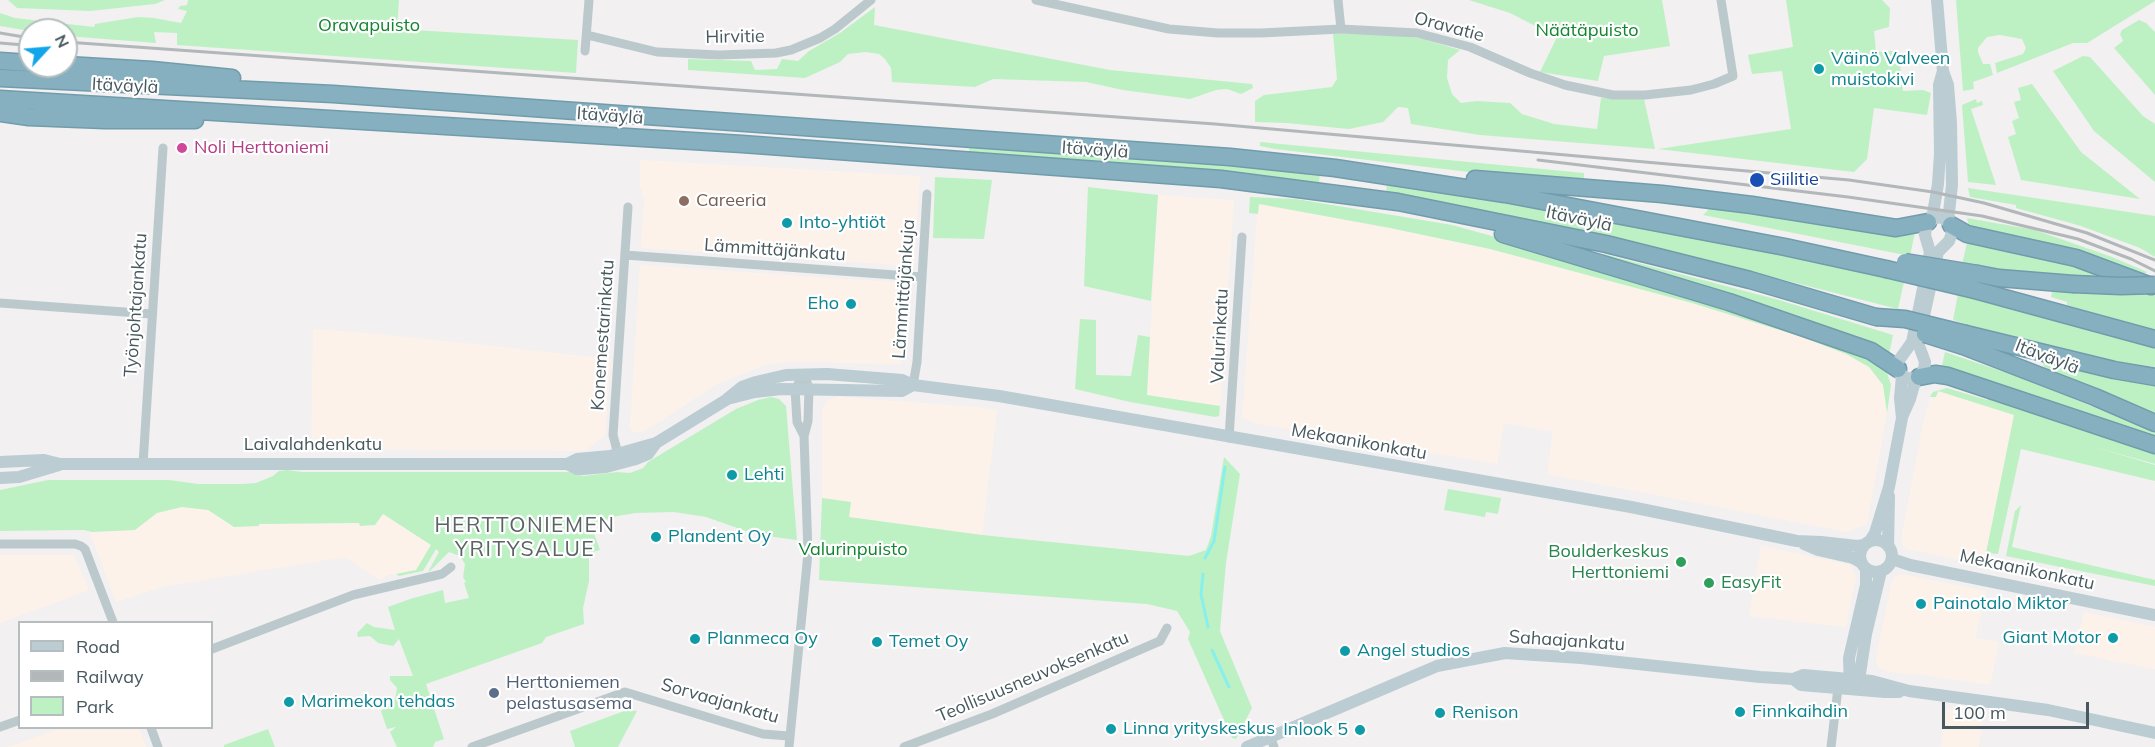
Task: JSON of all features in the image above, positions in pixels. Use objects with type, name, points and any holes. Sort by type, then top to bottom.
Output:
[{"type":"highway","points":[[0,61],[18,62]]},
{"type":"highway","points":[[78,66],[152,70],[292,84],[333,94]]},
{"type":"highway","name":"Itäväylä","points":[[0,78],[333,94],[1196,154],[1335,168],[1606,212],[1831,256],[1940,269],[1976,282]]},
{"type":"highway","name":"Itäväylä","points":[[0,99],[742,144],[1221,179],[1398,202],[1606,244],[1750,280],[1876,317],[1905,319],[1965,340],[2155,423]]},
{"type":"highway","points":[[0,113],[29,117],[105,120],[278,123],[333,118]]},
{"type":"highway","points":[[1417,180],[1470,179],[1662,194],[1763,206],[1896,228],[1930,221]]},
{"type":"highway","points":[[1398,202],[1729,302],[1871,351],[1901,366]]},
{"type":"highway","points":[[1950,223],[1967,234],[2076,258],[2155,286]]},
{"type":"highway","points":[[1976,282],[1999,278],[2073,284],[2155,286]]},
{"type":"highway","points":[[1976,282],[2155,339]]},
{"type":"highway","points":[[1965,340],[2155,377]]},
{"type":"highway","points":[[1918,378],[1935,374],[1948,376],[2155,445]]},
{"type":"street","points":[[585,51],[589,0]]},
{"type":"street","name":"Hirvitie","points":[[587,35],[657,51],[719,56],[776,53],[791,50],[820,38],[835,29],[870,0]]},
{"type":"street","name":"Oravatie","points":[[1036,0],[1169,29],[1261,33],[1341,29],[1417,33],[1470,47],[1530,74],[1565,85],[1613,94],[1645,95],[1691,90],[1733,76],[1721,0]]},
{"type":"street","points":[[1338,0],[1341,29]]},
{"type":"street","points":[[1849,684],[1849,658],[1866,585],[1860,555],[1875,533],[1889,487],[1902,418],[1918,378],[1925,368],[1918,343],[1938,252],[1952,236],[1950,223],[1951,123],[1948,85],[1943,71],[1937,0]]},
{"type":"street","points":[[1902,418],[1901,366],[1912,342],[1930,252],[1925,229],[1930,221],[1938,184],[1939,84],[1943,71]]},
{"type":"street","name":"Työnjohtajankatu","points":[[143,464],[163,148]]},
{"type":"street","name":"Lämmittäjänkuja","points":[[913,385],[927,194]]},
{"type":"street","name":"Konemestarinkatu","points":[[619,459],[613,435],[628,207]]},
{"type":"street","points":[[1930,221],[1941,218],[1950,223]]},
{"type":"street","name":"Valurinkatu","points":[[1230,438],[1242,237]]},
{"type":"street","name":"Lämmittäjänkatu","points":[[625,255],[922,277]]},
{"type":"street","points":[[0,303],[152,314]]},
{"type":"street","points":[[1901,366],[1909,379],[1918,378]]},
{"type":"street","points":[[789,747],[807,577],[804,436],[808,421],[809,388],[804,374]]},
{"type":"street","points":[[804,374],[795,389],[797,422],[804,436]]},
{"type":"street","name":"Mekaanikonkatu","points":[[590,464],[648,454],[656,443],[726,400],[742,387],[766,379],[804,374],[902,380],[913,385],[999,396],[1631,507],[1797,541],[1857,546],[1867,543]]},
{"type":"street","name":"Mekaanikonkatu","points":[[726,400],[755,392],[809,388],[902,391],[913,385]]},
{"type":"street","name":"Laivalahdenkatu","points":[[0,462],[44,460],[60,464],[567,464],[577,459],[590,464]]},
{"type":"street","name":"Laivalahdenkatu","points":[[0,478],[19,477],[60,464]]},
{"type":"street","points":[[1888,546],[1889,487]]},
{"type":"street","points":[[1864,566],[1872,571],[1881,571],[1889,565],[1892,559],[1892,552],[1880,540],[1867,543]]},
{"type":"street","name":"Mekaanikonkatu","points":[[1797,541],[1818,550],[1853,558],[1864,566]]},
{"type":"street","points":[[0,544],[75,544],[81,546],[85,549],[113,621]]},
{"type":"street","name":"Mekaanikonkatu","points":[[1892,559],[2155,615]]},
{"type":"street","points":[[213,649],[353,595],[442,574],[451,567]]},
{"type":"street","points":[[1831,747],[1866,634],[1881,571]]},
{"type":"street","name":"Teollisuusneuvoksenkatu","points":[[904,747],[992,714],[1160,641],[1167,628]]},
{"type":"street","name":"Sahaajankatu","points":[[1247,747],[1272,742],[1437,666],[1505,653],[1560,656],[1793,679],[1801,685],[1849,684],[1885,692],[1909,691],[2048,710],[2155,733]]},
{"type":"street","name":"Sorvaajankatu","points":[[472,747],[625,692],[763,734],[789,736]]},
{"type":"street","points":[[0,727],[18,721]]},
{"type":"street","points":[[151,729],[158,747]]},
{"type":"shaded area","points":[[640,160],[920,176],[914,266],[641,248],[644,198],[640,186]]},
{"type":"shaded area","points":[[1158,195],[1234,200],[1220,406],[1147,395]]},
{"type":"shaded area","points":[[1258,204],[1490,249],[1692,303],[1802,337],[1846,354],[1865,364],[1877,375],[1883,385],[1887,413],[1867,524],[1847,532],[1547,474],[1553,431],[1504,423],[1497,464],[1258,424],[1242,418]]},
{"type":"shaded area","points":[[640,265],[907,283],[901,364],[787,362],[762,366],[717,384],[639,433],[632,431],[630,426]]},
{"type":"shaded area","points":[[313,329],[611,359],[605,435],[585,451],[311,449]]},
{"type":"shaded area","points":[[1938,391],[2014,415],[1984,565],[1908,549],[1904,547],[1901,540],[1923,424],[1930,397],[1936,397]]},
{"type":"shaded area","points":[[838,397],[997,410],[982,535],[849,517],[851,502],[822,498],[822,410],[828,400]]},
{"type":"shaded area","points":[[182,507],[208,510],[234,527],[259,526],[259,524],[360,523],[360,525],[383,514],[431,545],[416,570],[388,575],[380,580],[345,557],[165,586],[116,602],[90,532],[135,530],[157,513]]},
{"type":"shaded area","points":[[1761,546],[1850,565],[1856,577],[1846,627],[1749,616]]},
{"type":"shaded area","points":[[0,555],[74,555],[89,590],[0,623]]},
{"type":"shaded area","points":[[1902,574],[1986,591],[1975,638],[1999,642],[1990,685],[1885,671],[1878,667],[1876,658],[1892,581]]},
{"type":"shaded area","points":[[2084,612],[2155,627],[2155,669],[2074,653]]},
{"type":"shaded area","points":[[1946,709],[1983,714],[1979,747],[1941,747]]},
{"type":"shaded area","points":[[58,729],[139,729],[146,747],[9,747]]},
{"type":"green space","points":[[8,0],[165,0],[155,4],[90,11],[17,8]]},
{"type":"green space","name":"Oravapuisto","points":[[188,0],[399,0],[397,29],[578,40],[576,73],[177,45],[177,33],[154,32],[156,43],[78,37],[78,25],[94,27],[95,24],[138,17],[181,23],[187,11],[178,9],[180,6],[187,5]]},
{"type":"green space","name":"Näätäpuisto","points":[[1469,0],[1662,0],[1670,46],[1604,56],[1598,81],[1540,72],[1557,37],[1510,13]]},
{"type":"green space","points":[[1786,0],[1882,0],[1890,8],[1889,27],[1874,31],[1876,52],[1892,51],[1894,64],[1900,63],[1903,91],[1923,90],[1931,93],[1927,115],[1874,108],[1867,159],[1854,172],[1658,149],[1791,129],[1782,71],[1752,74],[1748,55],[1793,47]]},
{"type":"green space","points":[[1956,0],[2155,1],[2087,43],[2073,43],[1997,73],[1995,63],[2023,54],[2026,48],[2022,39],[2000,35],[1987,37],[1978,48],[1978,52],[1983,64],[1990,64],[1993,75],[1973,82],[1974,89],[1963,91]]},
{"type":"green space","points":[[875,7],[874,25],[1110,70],[1252,84],[1253,88],[1241,94],[1227,89],[1216,90],[1190,99],[1123,90],[1086,82],[993,79],[975,87],[892,82],[891,68],[885,59],[879,54],[866,52],[848,54],[840,62],[805,78],[688,70],[688,59],[751,61],[755,70],[777,69],[782,59],[798,61],[809,51],[840,33]]},
{"type":"green space","name":"Oravapuisto","points":[[0,13],[18,18],[18,29],[0,26]]},
{"type":"green space","points":[[2139,20],[2155,32],[2155,95],[2114,48],[2123,41],[2120,34],[2122,30]]},
{"type":"green space","points":[[1387,33],[1423,39],[1460,50],[1448,60],[1447,78],[1452,94],[1461,103],[1477,101],[1510,103],[1522,114],[1554,124],[1597,129],[1601,98],[1644,99],[1655,149],[1480,135],[1411,124],[1408,108],[1398,107],[1383,122],[1349,129],[1255,122],[1255,101],[1264,95],[1332,87],[1337,79],[1333,34]]},
{"type":"green space","points":[[2083,56],[2090,57],[2143,116],[2155,124],[2155,182],[2094,131],[2053,71]]},
{"type":"green space","points":[[2032,84],[2081,152],[2140,199],[2021,180],[2008,137],[2016,134],[2012,121],[2019,118],[2014,102],[2021,100],[2018,88]]},
{"type":"green space","points":[[1976,99],[1977,103],[1982,101],[1983,105],[1971,109],[1996,185],[1968,182],[1962,105]]},
{"type":"green space","points":[[1260,142],[1584,173],[1584,182],[1469,172],[1275,149],[1260,146]]},
{"type":"green space","points":[[969,145],[1147,157],[1320,173],[1319,183],[1147,165],[969,154]]},
{"type":"green space","points":[[935,177],[992,180],[984,239],[933,238]]},
{"type":"green space","points":[[1387,183],[1502,201],[1799,257],[1904,282],[1898,309],[1642,244],[1386,194]]},
{"type":"green space","points":[[1088,187],[1158,195],[1151,301],[1084,286]]},
{"type":"green space","points":[[1968,188],[2155,216],[2155,257],[2140,248],[2081,226],[2016,208],[2016,205],[1970,197]]},
{"type":"green space","points":[[1250,197],[1296,199],[1452,225],[1593,264],[1848,351],[1878,364],[1886,370],[1891,385],[1887,413],[1883,385],[1869,367],[1846,354],[1802,337],[1692,303],[1490,249],[1259,204],[1258,214],[1249,213]]},
{"type":"green space","points":[[1713,205],[1915,232],[1910,256],[1703,215]]},
{"type":"green space","points":[[1967,218],[2035,230],[2147,272],[2142,276],[1969,226]]},
{"type":"green space","points":[[1968,238],[2083,264],[2127,280],[2071,277],[1962,265]]},
{"type":"green space","points":[[1604,254],[1779,300],[1893,335],[1889,355],[1602,256]]},
{"type":"green space","points":[[2053,287],[2155,293],[2155,331],[2067,305],[2067,302],[2051,297]]},
{"type":"green space","points":[[1958,294],[2099,329],[2155,348],[2155,367],[2086,357],[1953,320]]},
{"type":"green space","points":[[1080,319],[1096,320],[1096,375],[1131,376],[1138,335],[1150,337],[1147,395],[1220,406],[1219,416],[1130,402],[1075,389]]},
{"type":"green space","points":[[1945,352],[2016,376],[2149,429],[2155,432],[2155,442],[1941,370]]},
{"type":"green space","points":[[2041,359],[2155,386],[2155,413],[2045,369]]},
{"type":"green space","points":[[1947,388],[1987,400],[1988,397],[2155,452],[2155,464],[2091,446],[2155,465],[2155,481],[2021,449],[1998,554],[1986,553],[2014,415],[1938,391],[1936,397],[1930,397],[1933,392]]},
{"type":"green space","points":[[771,397],[779,399],[786,406],[797,540],[774,537],[750,529],[746,531],[706,517],[674,512],[636,513],[617,516],[591,525],[600,550],[589,553],[589,581],[583,608],[584,624],[546,637],[542,643],[426,684],[444,739],[435,742],[433,747],[397,747],[390,732],[396,727],[387,729],[381,711],[395,700],[397,688],[390,680],[390,676],[413,676],[399,639],[393,646],[378,643],[370,636],[358,637],[357,633],[367,623],[374,627],[395,630],[388,607],[410,599],[443,590],[445,603],[469,598],[463,577],[465,564],[460,556],[449,552],[429,572],[439,552],[436,549],[423,571],[399,576],[396,574],[416,570],[431,545],[383,514],[375,525],[360,526],[359,523],[259,524],[259,526],[234,527],[208,510],[182,507],[157,513],[135,530],[0,531],[0,490],[48,480],[169,480],[198,484],[243,484],[256,483],[279,471],[287,470],[302,472],[578,472],[579,475],[584,476],[617,472],[630,473],[643,468],[648,462],[736,409]]},
{"type":"green space","name":"Valurinpuisto","points":[[1224,457],[1240,474],[1226,563],[1220,631],[1252,708],[1236,739],[1232,738],[1188,639],[1190,632],[1177,611],[1147,604],[819,580],[822,498],[851,502],[849,517],[982,535],[1189,556],[1206,550],[1211,536]]},
{"type":"green space","points":[[1448,489],[1501,498],[1498,514],[1486,512],[1485,517],[1444,510]]},
{"type":"green space","points":[[2021,505],[2012,547],[2155,580],[2155,586],[2006,556],[2015,511]]},
{"type":"green space","points":[[627,710],[637,711],[618,747],[575,747],[570,731]]},
{"type":"green space","points":[[268,729],[275,747],[224,747],[224,745]]},
{"type":"waterway","points":[[1205,558],[1214,541],[1225,467]]},
{"type":"waterway","points":[[1203,574],[1201,594],[1208,627]]},
{"type":"waterway","points":[[1212,650],[1229,687]]},
{"type":"railway","points":[[0,33],[18,36]]},
{"type":"railway","points":[[0,43],[18,44]]},
{"type":"railway","points":[[78,43],[1215,124],[1849,180],[1933,192],[1984,203],[2087,233],[2155,260]]},
{"type":"railway","points":[[1538,160],[1848,197],[1982,216],[2078,239],[2131,259],[2155,271]]},
{"type":"place","name":"Väinö Valveen muistokivi","points":[[1819,69]]},
{"type":"place","name":"Noli Herttoniemi","points":[[182,148]]},
{"type":"place","name":"Siilitie","points":[[1757,180]]},
{"type":"place","name":"Careeria","points":[[684,201]]},
{"type":"place","name":"Into-yhtiöt","points":[[787,223]]},
{"type":"place","name":"Eho","points":[[851,304]]},
{"type":"place","name":"Lehti","points":[[732,475]]},
{"type":"place","name":"Plandent Oy","points":[[656,537]]},
{"type":"place","name":"Boulderkeskus Herttoniemi","points":[[1681,562]]},
{"type":"place","name":"EasyFit","points":[[1709,583]]},
{"type":"place","name":"Painotalo Miktor","points":[[1921,604]]},
{"type":"place","name":"Giant Motor","points":[[2113,638]]},
{"type":"place","name":"Planmeca Oy","points":[[695,639]]},
{"type":"place","name":"Temet Oy","points":[[877,642]]},
{"type":"place","name":"Angel studios","points":[[1345,651]]},
{"type":"place","name":"Herttoniemen pelastusasema","points":[[494,693]]},
{"type":"place","name":"Marimekon tehdas","points":[[289,702]]},
{"type":"place","name":"Finnkaihdin","points":[[1740,712]]},
{"type":"place","name":"Renison","points":[[1440,713]]},
{"type":"place","name":"Linna yrityskeskus","points":[[1111,729]]},
{"type":"place","name":"Inlook 5","points":[[1360,730]]},
{"type":"district","name":"HERTTONIEMEN YRITYSALUE","points":[[525,538]]}]
